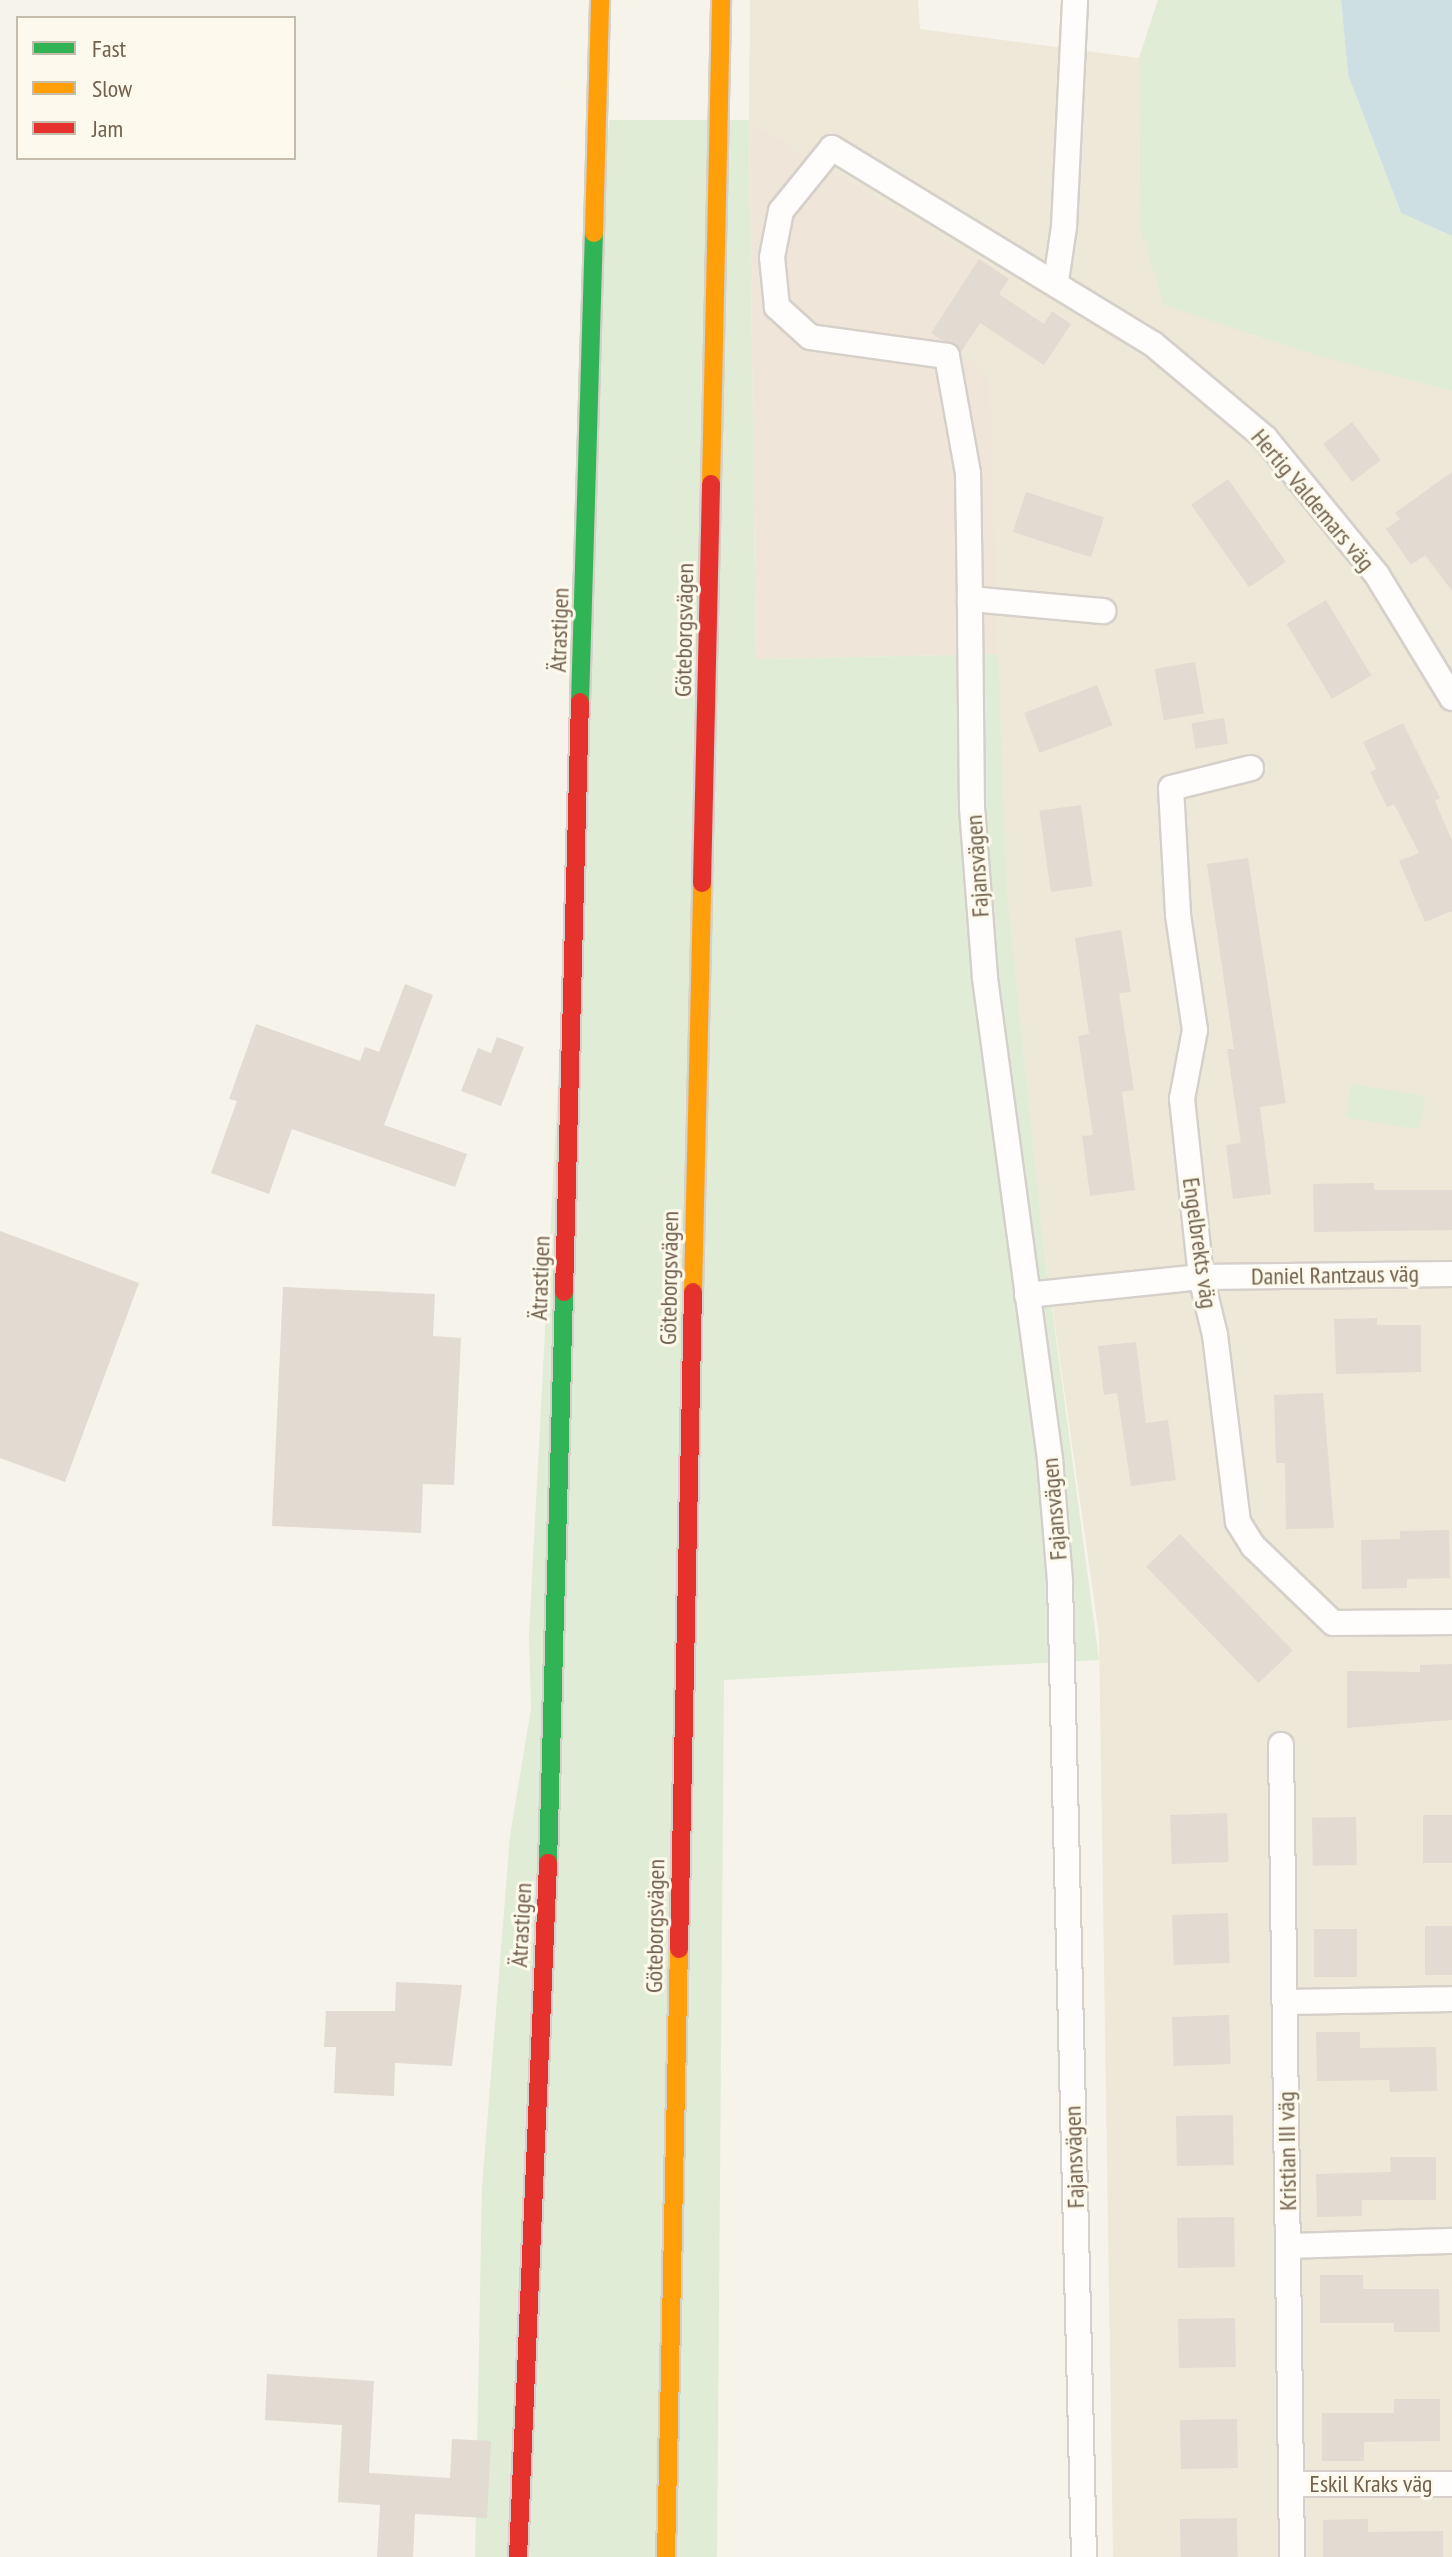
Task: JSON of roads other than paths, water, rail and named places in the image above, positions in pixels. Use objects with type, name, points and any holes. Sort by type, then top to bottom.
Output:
[{"type":"street","name":"Ätrastigen","points":[[518,2557],[548,1868],[600,0]]},
{"type":"street","name":"Göteborgsvägen","points":[[666,2557],[721,0]]},
{"type":"street","points":[[1056,281],[1064,227],[1075,0]]},
{"type":"street","name":"Hertig Valdemars väg","points":[[832,148],[1056,281],[1153,344],[1265,438],[1377,575],[1452,698]]},
{"type":"street","name":"Fajansvägen","points":[[832,148],[781,211],[772,257],[777,307],[810,337],[947,356],[968,473],[972,807],[985,977],[1050,1459],[1063,1661],[1084,2557]]},
{"type":"street","points":[[970,599],[1103,611]]},
{"type":"street","name":"Engelbrekts väg","points":[[1251,768],[1171,788],[1178,915],[1195,1030],[1182,1099],[1201,1277],[1215,1335],[1238,1522],[1253,1546],[1333,1623],[1452,1622]]},
{"type":"street","name":"Daniel Rantzaus väg","points":[[1027,1295],[1201,1277],[1452,1274]]},
{"type":"street","name":"Kristian III väg","points":[[1281,1745],[1292,2557]]},
{"type":"street","points":[[1285,2002],[1452,1999]]},
{"type":"street","points":[[1289,2246],[1452,2241]]},
{"type":"street","name":"Eskil Kraks väg","points":[[1291,2484],[1452,2484]]}]
